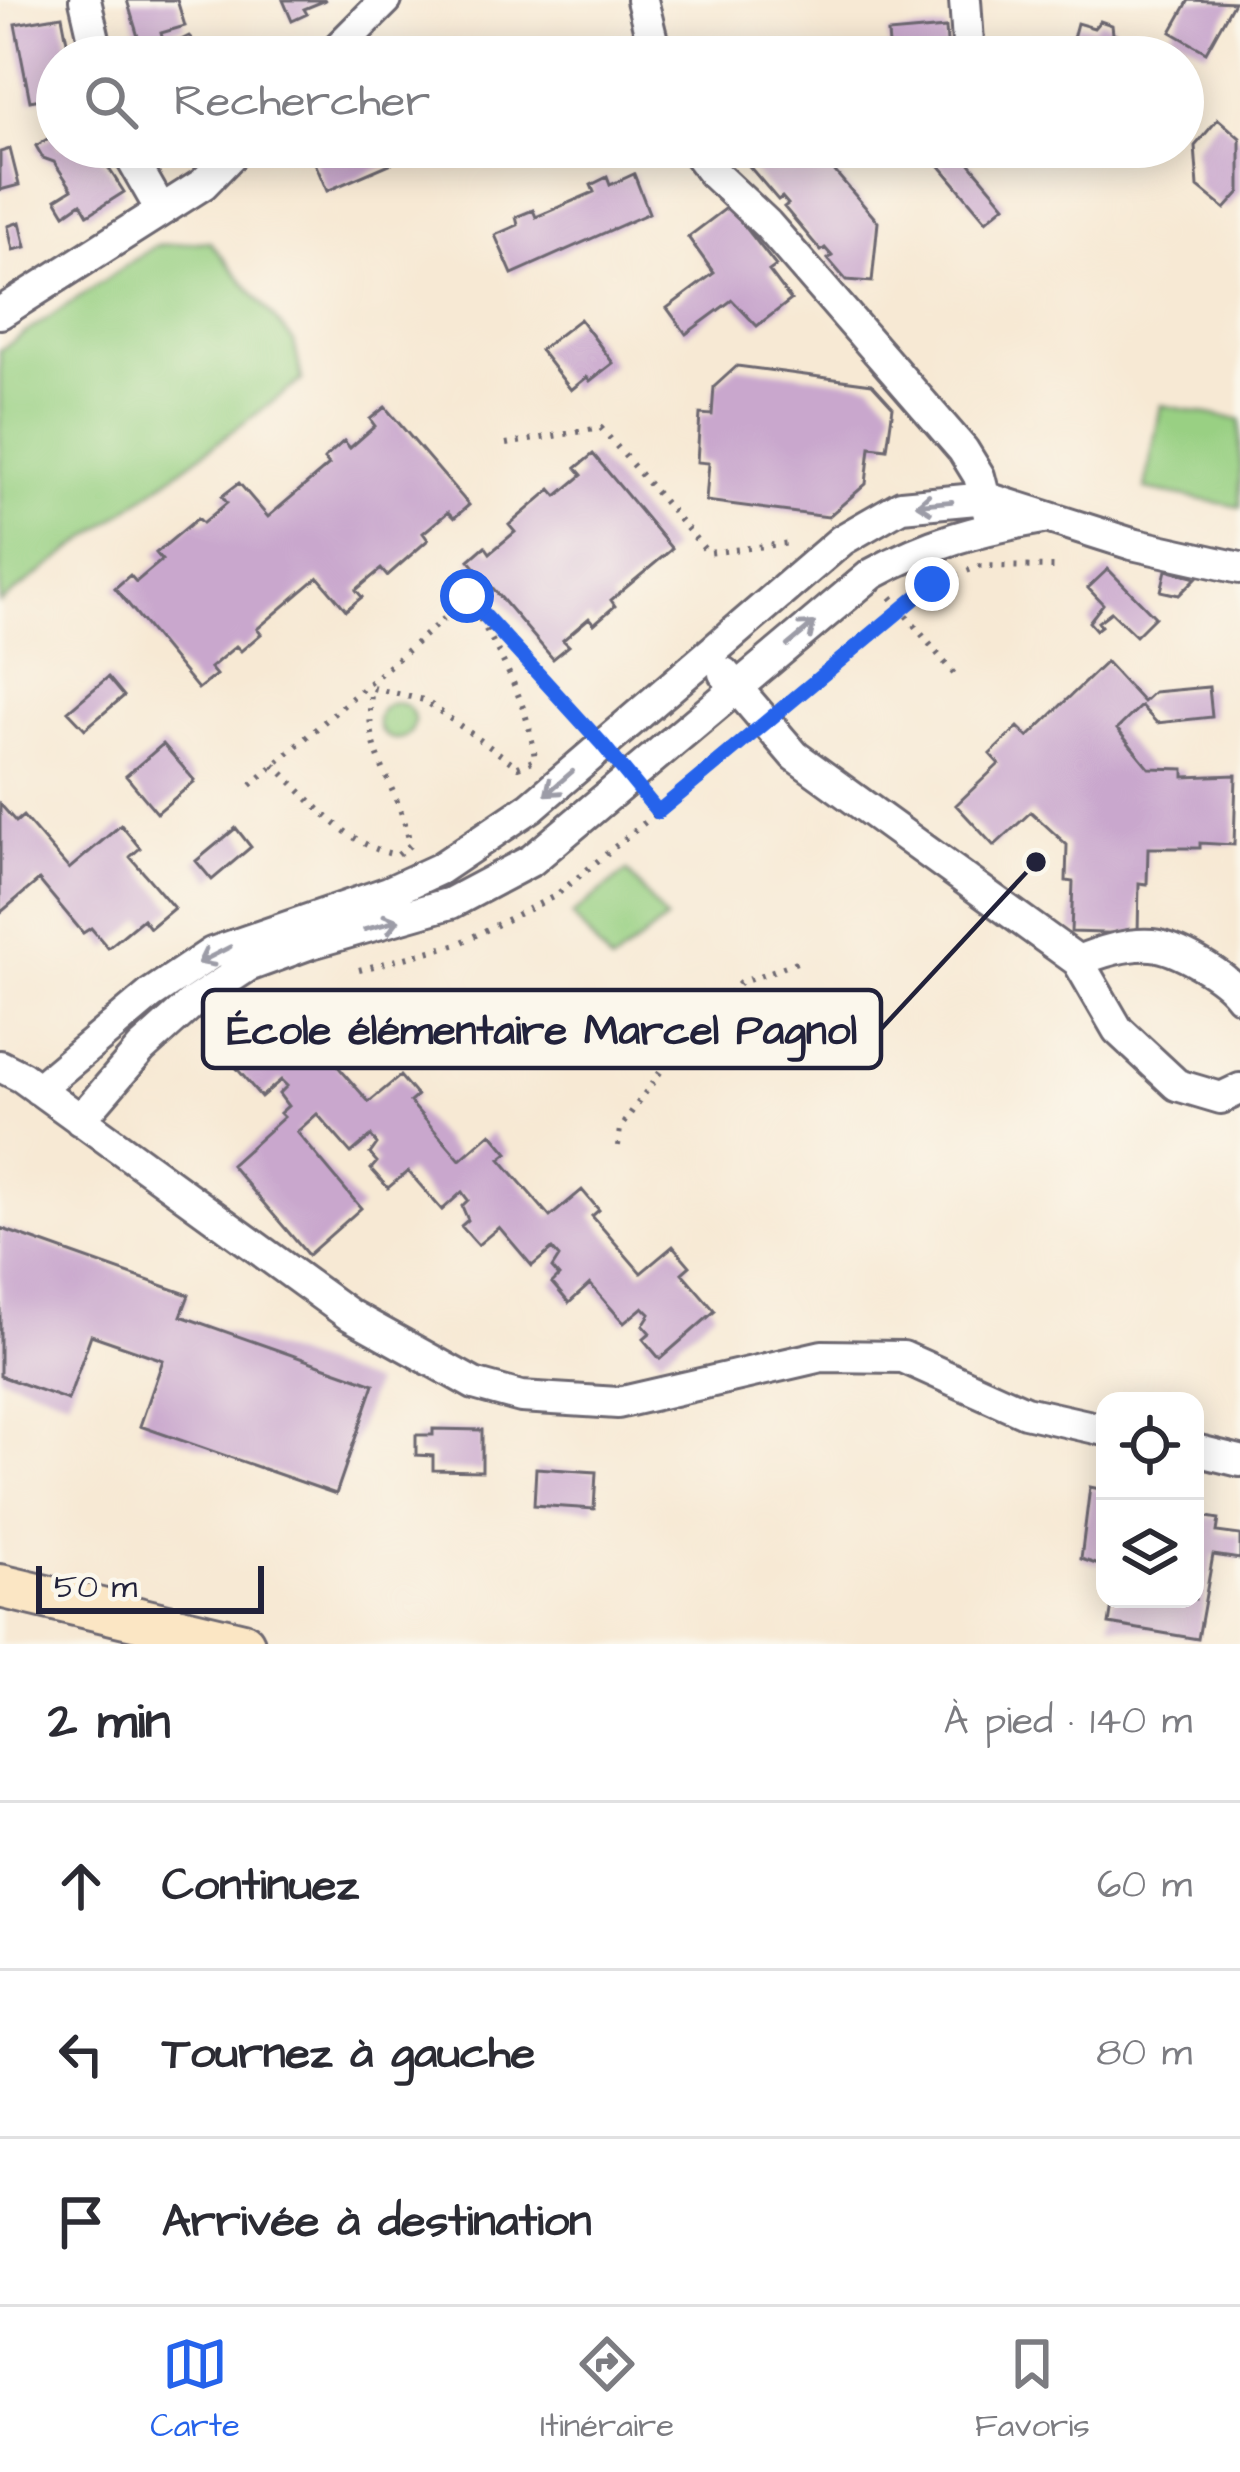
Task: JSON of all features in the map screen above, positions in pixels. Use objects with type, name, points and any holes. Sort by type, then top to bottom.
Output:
[{"type":"main road","points":[[0,1586],[243,1644]]},
{"type":"street","points":[[86,0],[94,36]]},
{"type":"street","points":[[350,36],[386,0]]},
{"type":"street","points":[[642,0],[651,36]]},
{"type":"street","points":[[965,0],[967,36]]},
{"type":"street","points":[[137,168],[161,210]]},
{"type":"street","points":[[0,313],[203,184],[219,168]]},
{"type":"street","points":[[709,168],[767,224],[963,450],[980,476],[989,513]]},
{"type":"street","points":[[38,1088],[151,994],[212,953],[389,892],[439,869],[531,807],[842,540],[901,506],[1048,517],[1132,544],[1240,568]]},
{"type":"street","points":[[80,1120],[140,1049],[192,1003],[248,966],[451,903],[532,860],[872,574],[989,513]]},
{"type":"street","points":[[708,655],[795,756],[1078,961],[1118,1030],[1178,1085],[1221,1098],[1240,1090]]},
{"type":"street","points":[[1078,961],[1104,951],[1153,945],[1230,980],[1240,995]]},
{"type":"street","points":[[0,1066],[38,1088],[348,1315],[474,1384],[521,1397],[618,1403],[822,1356],[903,1357],[1025,1412],[1096,1428]]},
{"type":"street","points":[[1204,1452],[1240,1460]]},
{"type":"path","points":[[506,444],[601,428],[708,554],[801,541],[830,524],[842,540]]},
{"type":"path","points":[[359,970],[458,944],[555,896],[932,584],[980,566],[1059,567]]},
{"type":"path","points":[[872,574],[959,680]]},
{"type":"path","points":[[467,596],[603,745]]},
{"type":"path","points":[[274,765],[346,833],[379,852],[398,855],[410,844],[406,819],[371,742],[372,688],[424,700],[518,767],[536,760],[532,731],[500,653],[467,596]]},
{"type":"path","points":[[251,785],[467,596]]},
{"type":"path","points":[[618,1146],[620,1129],[676,1050],[740,982],[797,962]]},
{"type":"green space","points":[[209,241],[294,342],[302,380],[0,603],[0,350],[155,246]]},
{"type":"green space","points":[[1161,405],[1240,420],[1240,507],[1145,489]]},
{"type":"green space","points":[[396,703],[409,708],[414,721],[409,734],[396,739],[383,734],[378,721],[383,708]]},
{"type":"green space","points":[[627,871],[666,920],[611,964],[572,915]]},
{"type":"building","points":[[127,0],[177,0],[185,26],[162,36],[138,36]]},
{"type":"building","points":[[283,0],[326,0],[304,9],[307,14],[292,21]]},
{"type":"building","points":[[1189,0],[1234,2],[1206,52],[1204,36],[1171,32]]},
{"type":"building","points":[[62,16],[66,36],[36,36],[36,100],[30,101],[15,24]]},
{"type":"building","points":[[1100,21],[1112,25],[1113,34],[1119,36],[1074,36],[1077,23],[1094,28]]},
{"type":"building","points":[[946,28],[947,36],[888,36]]},
{"type":"building","points":[[1218,119],[1240,138],[1240,192],[1225,209],[1198,187],[1197,168],[1204,168],[1204,135]]},
{"type":"building","points":[[10,149],[19,185],[0,190],[0,152]]},
{"type":"building","points":[[58,168],[109,168],[124,192],[88,215],[81,203],[65,214],[56,199],[72,189]]},
{"type":"building","points":[[317,168],[380,168],[327,191]]},
{"type":"building","points":[[751,168],[832,168],[878,222],[872,282],[846,280],[828,259],[832,256],[825,248],[821,251],[784,207],[788,204],[782,197],[778,200]]},
{"type":"building","points":[[942,168],[974,168],[1005,205],[986,221]]},
{"type":"building","points":[[634,174],[649,213],[512,274],[495,235],[518,225],[516,217],[533,210],[536,217],[594,192],[591,185],[607,177],[610,185]]},
{"type":"building","points":[[729,206],[776,266],[769,271],[791,300],[757,326],[732,300],[686,334],[667,308],[714,273],[688,237]]},
{"type":"building","points":[[20,222],[26,247],[13,250],[8,226]]},
{"type":"building","points":[[580,319],[613,363],[571,390],[540,350]]},
{"type":"building","points":[[737,366],[872,384],[893,407],[887,449],[870,447],[866,484],[828,517],[706,501],[709,463],[697,462],[700,414],[712,415],[714,387]]},
{"type":"building","points":[[385,407],[469,505],[454,518],[448,512],[423,533],[428,540],[387,576],[381,569],[356,590],[362,597],[346,610],[318,577],[257,629],[261,634],[241,651],[236,646],[210,668],[216,675],[198,689],[115,588],[130,575],[136,582],[162,560],[156,553],[198,518],[203,523],[227,503],[222,496],[239,483],[268,517],[329,465],[324,459],[344,441],[350,448],[375,426],[370,419]]},
{"type":"building","points":[[593,454],[672,549],[611,600],[615,606],[594,624],[589,618],[563,640],[569,646],[553,659],[469,560],[485,546],[490,553],[515,532],[509,525],[551,489],[557,496],[582,475],[576,468]]},
{"type":"building","points":[[1108,569],[1155,617],[1136,636],[1111,612],[1096,630],[1089,622],[1103,604],[1088,588]]},
{"type":"building","points":[[1166,570],[1196,578],[1179,595],[1161,591]]},
{"type":"building","points":[[1106,662],[1143,702],[1154,692],[1209,687],[1212,717],[1157,723],[1141,706],[1117,729],[1149,768],[1184,769],[1184,777],[1236,775],[1234,845],[1148,848],[1147,884],[1139,883],[1138,934],[1071,932],[1073,882],[1066,881],[1067,845],[1031,812],[994,846],[956,805],[999,764],[990,754],[1018,727],[1028,737]]},
{"type":"building","points":[[108,677],[124,696],[85,729],[68,711]]},
{"type":"building","points":[[163,744],[195,781],[157,813],[126,776]]},
{"type":"building","points":[[0,804],[16,822],[23,816],[69,869],[121,825],[140,848],[130,857],[174,908],[150,928],[143,919],[108,948],[91,928],[83,933],[39,880],[0,913]]},
{"type":"building","points":[[236,828],[251,847],[212,880],[196,861]]},
{"type":"building","points":[[310,1020],[326,1039],[319,1045],[369,1102],[400,1076],[417,1096],[410,1102],[460,1160],[491,1133],[508,1153],[500,1159],[550,1217],[582,1190],[599,1210],[592,1216],[641,1273],[673,1246],[690,1266],[682,1273],[715,1311],[660,1359],[643,1339],[650,1333],[643,1325],[650,1314],[643,1307],[624,1323],[590,1284],[569,1303],[552,1283],[559,1276],[552,1268],[559,1257],[552,1249],[532,1266],[499,1227],[478,1245],[461,1226],[468,1220],[462,1206],[468,1200],[462,1192],[442,1210],[408,1171],[388,1188],[371,1169],[377,1162],[370,1154],[377,1144],[371,1136],[351,1153],[317,1114],[297,1132],[361,1208],[308,1255],[231,1165],[284,1117],[280,1113],[288,1106],[279,1094],[287,1086],[281,1080],[261,1097],[228,1058],[262,1028],[279,1047]]},
{"type":"building","points":[[0,1228],[189,1295],[181,1316],[374,1384],[336,1494],[140,1426],[163,1360],[91,1335],[68,1400],[0,1376]]},
{"type":"building","points":[[433,1429],[482,1430],[482,1471],[433,1470],[433,1456],[416,1455],[416,1435],[433,1435]]},
{"type":"building","points":[[536,1468],[596,1472],[594,1509],[534,1505]]},
{"type":"building","points":[[1090,1487],[1096,1488],[1096,1564],[1081,1559]]},
{"type":"building","points":[[1204,1516],[1219,1519],[1217,1532],[1240,1535],[1240,1559],[1213,1555],[1204,1605]]},
{"type":"building","points":[[1112,1608],[1204,1608],[1198,1639],[1109,1624]]},
{"type":"place","name":"École élémentaire Marcel Pagnol","points":[[1036,862]]},
{"type":"route","points":[[467,596],[658,812],[932,584]]}]
